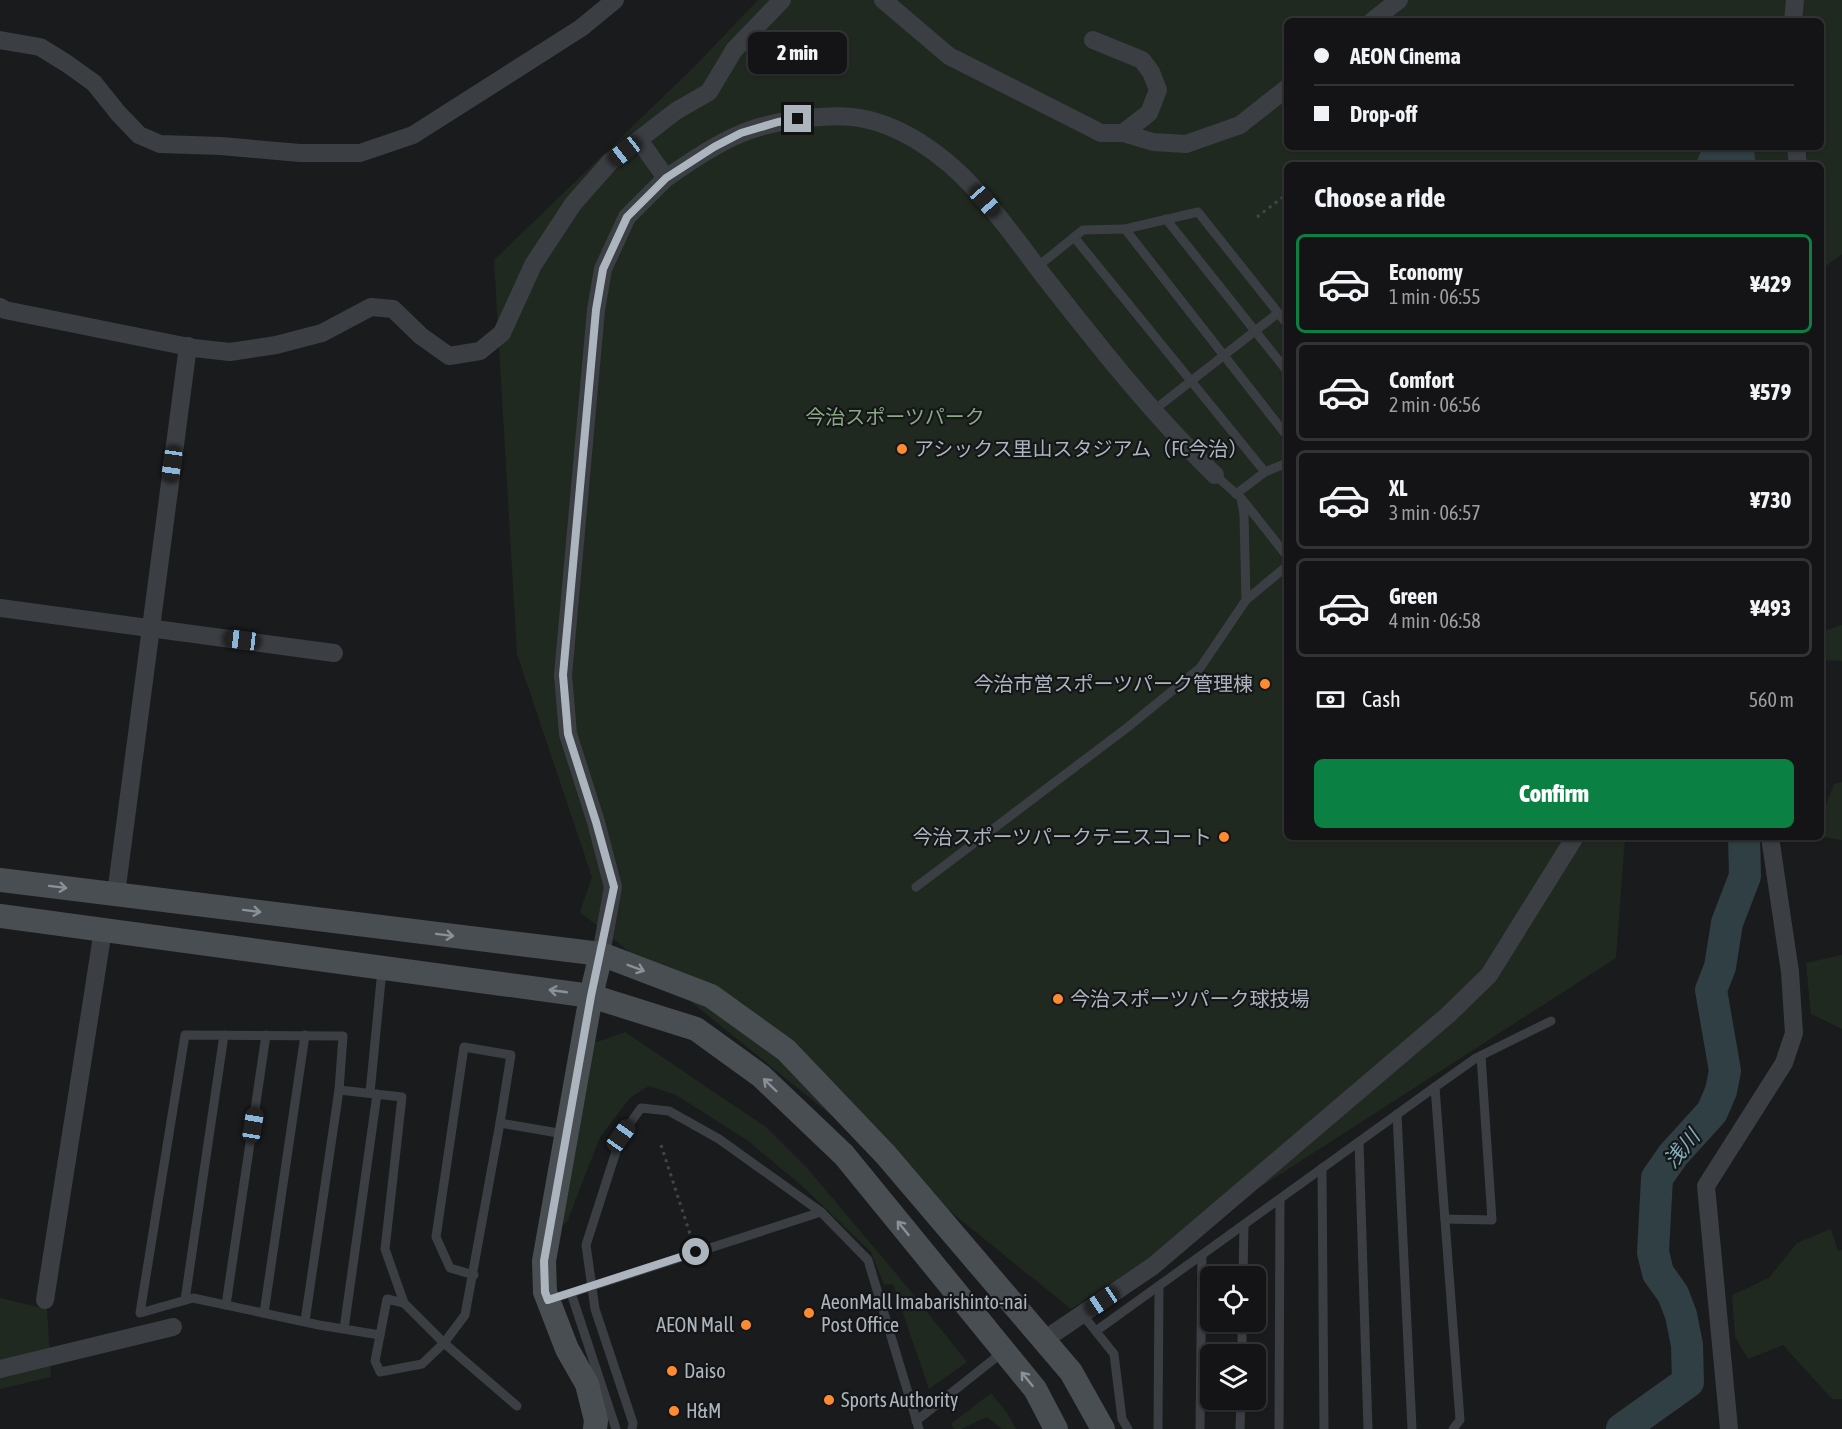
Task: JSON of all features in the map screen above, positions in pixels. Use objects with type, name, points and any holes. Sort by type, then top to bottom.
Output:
[{"type":"street","points":[[0,40],[40,48],[66,63],[94,83],[139,135],[160,144],[221,146],[300,153],[360,153],[413,135],[581,28],[615,0]]},
{"type":"street","points":[[0,307],[48,319],[231,352],[276,345],[322,333],[371,307],[393,309],[421,336],[449,356],[480,351],[502,333],[533,265],[573,204],[610,162],[676,111],[709,92],[734,50],[782,0]]},
{"type":"street","points":[[883,0],[949,56],[1101,133],[1123,133],[1153,142],[1186,144],[1240,125],[1284,90]]},
{"type":"street","points":[[1376,18],[1399,0]]},
{"type":"street","points":[[1793,18],[1794,0]]},
{"type":"street","points":[[1093,40],[1142,60],[1151,72],[1158,90],[1149,113],[1123,133]]},
{"type":"street","points":[[595,1429],[596,1420],[587,1384],[567,1349],[545,1292],[544,1261],[591,996],[614,887],[568,734],[563,675],[596,310],[603,269],[627,217],[666,178],[714,147],[741,133],[778,122],[818,116],[853,117],[880,123],[909,136],[935,154],[975,188],[1154,410],[1186,448],[1215,476]]},
{"type":"street","points":[[639,140],[666,178]]},
{"type":"street","points":[[116,894],[188,346]]},
{"type":"street","points":[[0,608],[334,653]]},
{"type":"street","points":[[1044,1340],[1153,1266],[1456,1007],[1489,975],[1573,840]]},
{"type":"street","points":[[1729,1429],[1706,1186],[1784,1064],[1794,1033],[1790,972],[1770,840]]},
{"type":"street","points":[[0,880],[601,954],[711,996],[786,1050],[886,1155],[1071,1372],[1103,1429]]},
{"type":"street","points":[[0,916],[591,996],[696,1029],[760,1076],[844,1155],[1035,1389],[1056,1429]]},
{"type":"street","points":[[45,1300],[104,930]]},
{"type":"street","points":[[0,1369],[173,1327]]},
{"type":"lane","points":[[1037,267],[1083,230],[1125,229],[1198,212],[1284,320]]},
{"type":"lane","points":[[1166,219],[1284,367]]},
{"type":"lane","points":[[1125,229],[1284,432]]},
{"type":"lane","points":[[1074,237],[1265,472]]},
{"type":"lane","points":[[1154,410],[1278,313]]},
{"type":"lane","points":[[1238,496],[1265,472],[1284,464]]},
{"type":"lane","points":[[1215,476],[1238,496],[1284,552]]},
{"type":"lane","points":[[1238,496],[1244,515],[1246,600]]},
{"type":"lane","points":[[916,887],[1128,727],[1200,668],[1246,600],[1284,568]]},
{"type":"lane","points":[[344,1329],[374,1094],[382,968]]},
{"type":"lane","points":[[1096,1331],[1435,1087],[1481,1056],[1551,1021]]},
{"type":"lane","points":[[305,1322],[339,1090],[343,1036],[185,1035],[140,1313],[193,1298],[305,1322],[380,1335]]},
{"type":"lane","points":[[185,1300],[224,1035]]},
{"type":"lane","points":[[226,1305],[266,1035]]},
{"type":"lane","points":[[264,1313],[305,1035]]},
{"type":"lane","points":[[404,1303],[387,1299],[375,1361],[380,1372],[422,1364],[444,1343],[465,1315],[474,1275],[511,1055],[464,1047],[436,1237],[450,1268],[474,1275]]},
{"type":"lane","points":[[1444,1219],[1492,1220],[1481,1056]]},
{"type":"lane","points":[[1435,1087],[1460,1420],[1453,1429]]},
{"type":"lane","points":[[339,1090],[402,1096],[385,1249],[404,1303],[444,1343],[517,1406]]},
{"type":"lane","points":[[632,1429],[633,1423],[594,1300],[586,1245],[621,1136],[641,1108],[669,1111],[720,1139],[821,1212],[868,1260],[918,1425],[1004,1351]]},
{"type":"lane","points":[[1397,1114],[1412,1429]]},
{"type":"lane","points":[[500,1123],[567,1134]]},
{"type":"lane","points":[[1359,1142],[1368,1429]]},
{"type":"lane","points":[[1322,1168],[1324,1429]]},
{"type":"lane","points":[[1279,1429],[1280,1198]]},
{"type":"lane","points":[[548,1300],[821,1212]]},
{"type":"lane","points":[[1243,1266],[1244,1225]]},
{"type":"lane","points":[[1200,1429],[1202,1255]]},
{"type":"lane","points":[[1158,1429],[1160,1286]]},
{"type":"lane","points":[[571,1293],[616,1429]]},
{"type":"lane","points":[[1082,1314],[1114,1354],[1122,1419],[1128,1429]]},
{"type":"lane","points":[[1240,1429],[1241,1410]]},
{"type":"path","points":[[1257,217],[1284,196]]},
{"type":"path","points":[[661,1145],[696,1252]]},
{"type":"green space","name":"今治スポーツパーク","points":[[758,0],[1842,0],[1842,254],[1826,266],[1824,265],[1824,162],[1738,162],[1734,150],[1824,150],[1824,18],[1284,18],[1284,150],[1731,150],[1726,162],[1284,162],[1284,840],[1625,840],[1616,958],[1071,1309],[580,912],[592,877],[517,654],[494,260],[696,65]]},
{"type":"green space","points":[[1842,625],[1842,661],[1824,660],[1824,631]]},
{"type":"green space","points":[[1842,782],[1842,840],[1824,837],[1824,810],[1834,784]]},
{"type":"green space","points":[[1842,955],[1842,1029],[1811,1014],[1806,963]]},
{"type":"green space","points":[[625,1032],[766,1127],[807,1168],[967,1362],[929,1389],[893,1284],[884,1285],[871,1252],[802,1186],[747,1140],[676,1095],[649,1086],[630,1098],[600,1137],[567,1222],[554,1230],[591,1044]]},
{"type":"green space","points":[[1831,1229],[1838,1251],[1842,1250],[1842,1399],[1832,1399],[1783,1345],[1748,1359],[1735,1337],[1732,1295],[1769,1278],[1797,1243]]},
{"type":"green space","points":[[0,1298],[47,1309],[51,1377],[0,1389]]},
{"type":"green space","points":[[991,1393],[1016,1429],[1002,1429],[987,1417],[961,1429],[954,1429],[951,1424]]},
{"type":"shaded area","points":[[1701,150],[1754,150],[1756,162],[1696,162]]},
{"type":"waterway","name":"浅川","points":[[1622,1429],[1688,1382],[1687,1345],[1681,1315],[1673,1294],[1658,1273],[1653,1252],[1657,1178],[1673,1155],[1712,1112],[1721,1091],[1725,1071],[1711,990],[1720,967],[1727,923],[1745,876],[1744,840]]},
{"type":"place","name":"アシックス里山スタジアム（FC今治）","points":[[902,449]]},
{"type":"place","name":"今治市営スポーツパーク管理棟","points":[[1265,684]]},
{"type":"place","name":"今治スポーツパークテニスコート","points":[[1224,837]]},
{"type":"place","name":"今治スポーツパーク球技場","points":[[1058,999]]},
{"type":"place","name":"AeonMall Imabarishinto-nai Post Office","points":[[809,1313]]},
{"type":"place","name":"AEON Mall","points":[[746,1325]]},
{"type":"place","name":"Daiso","points":[[672,1371]]},
{"type":"place","name":"Sports Authority","points":[[829,1400]]},
{"type":"place","name":"H&M","points":[[674,1411]]},
{"type":"route","points":[[696,1252],[548,1300],[545,1292],[544,1261],[591,996],[614,887],[568,734],[563,675],[596,310],[603,269],[627,217],[666,178],[714,147],[741,133],[778,122],[798,119]]}]
